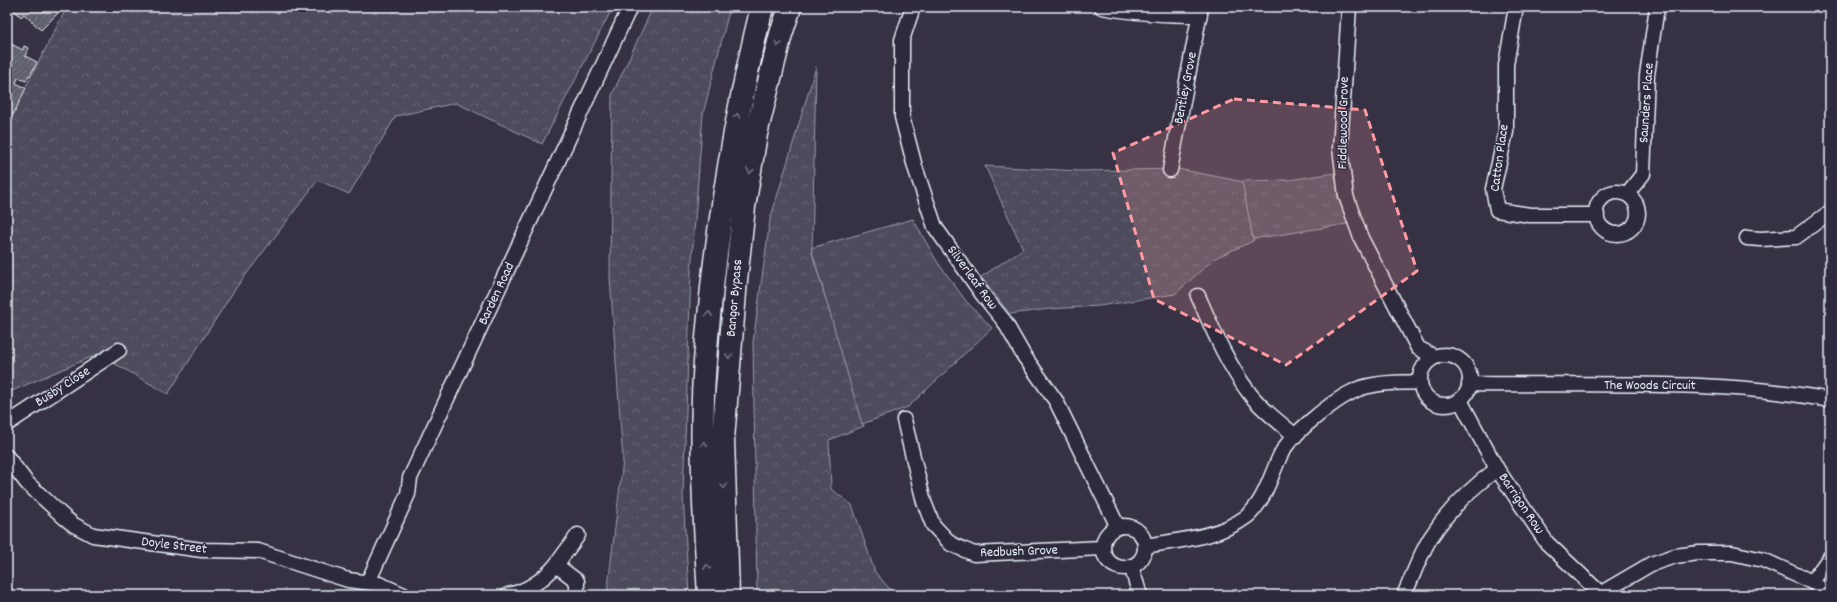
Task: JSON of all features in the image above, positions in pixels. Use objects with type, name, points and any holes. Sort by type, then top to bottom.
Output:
[{"type":"main road","name":"Bangor Bypass","points":[[709,595],[706,539],[703,398],[709,316],[727,171],[738,109],[762,7]]},
{"type":"main road","name":"Bangor Bypass","points":[[728,595],[723,439],[736,280],[744,207],[756,134],[781,34],[790,7]]},
{"type":"street","name":"Barden Road","points":[[368,582],[408,494],[410,478],[630,7]]},
{"type":"street","name":"Silverleaf Row","points":[[913,7],[902,40],[902,117],[915,168],[936,227],[983,295],[1004,321],[1024,356],[1056,401],[1118,527]]},
{"type":"street","points":[[1102,7],[1128,12],[1169,15],[1200,11]]},
{"type":"street","name":"Fiddlewood Grove","points":[[1348,7],[1340,148],[1346,196],[1361,238],[1418,348],[1435,357]]},
{"type":"street","name":"Catton Place","points":[[1516,7],[1506,65],[1506,132],[1493,189],[1497,210],[1530,215],[1596,215]]},
{"type":"street","name":"Saunders Place","points":[[1627,194],[1643,174],[1647,75],[1657,7]]},
{"type":"street","name":"Bentley Grove","points":[[1170,170],[1200,11]]},
{"type":"street","points":[[1614,192],[1627,194],[1633,199],[1638,211],[1637,218],[1629,230],[1616,233],[1609,231],[1598,222],[1596,215],[1599,202],[1608,194],[1614,192]]},
{"type":"street","points":[[1747,238],[1761,239],[1796,237],[1830,212]]},
{"type":"street","points":[[1198,296],[1221,349],[1250,394],[1294,436]]},
{"type":"street","name":"Busby Close","points":[[7,424],[119,350]]},
{"type":"street","points":[[1442,355],[1457,358],[1467,369],[1469,384],[1468,390],[1460,400],[1454,404],[1446,406],[1431,402],[1421,390],[1419,382],[1423,367],[1435,357],[1442,355]]},
{"type":"street","points":[[1145,546],[1214,533],[1232,526],[1248,516],[1261,500],[1284,447],[1294,436],[1340,399],[1354,390],[1374,385],[1419,382]]},
{"type":"street","name":"The Woods Circuit","points":[[1469,384],[1698,386],[1808,396],[1830,400]]},
{"type":"street","name":"Barrigon Row","points":[[1460,400],[1497,469],[1547,543],[1599,594]]},
{"type":"street","name":"Redbush Grove","points":[[904,420],[924,502],[933,525],[951,544],[974,554],[1103,548]]},
{"type":"street","name":"Doyle Street","points":[[7,457],[27,483],[65,518],[78,528],[93,535],[202,550],[258,551],[341,578],[379,584],[404,595]]},
{"type":"street","points":[[1404,595],[1430,538],[1449,510],[1472,487],[1497,469]]},
{"type":"street","points":[[1129,526],[1138,531],[1142,536],[1145,546],[1142,559],[1131,566],[1120,567],[1111,563],[1104,554],[1103,548],[1107,535],[1118,527],[1129,526]]},
{"type":"street","points":[[508,595],[518,593],[539,582],[556,565],[578,535]]},
{"type":"street","points":[[1599,594],[1652,564],[1675,556],[1699,553],[1732,553],[1764,560],[1812,582],[1829,595]]},
{"type":"street","points":[[1812,582],[1830,557]]},
{"type":"street","points":[[556,565],[577,581],[577,595]]},
{"type":"street","points":[[1131,566],[1140,595]]},
{"type":"highlighted area","points":[[1234,99],[1365,110],[1417,271],[1286,365],[1154,299],[1113,153]]},
{"type":"green space","points":[[67,7],[613,7],[542,144],[456,103],[396,116],[349,194],[318,180],[235,289],[168,394],[98,354],[7,393],[7,123]]},
{"type":"green space","points":[[653,7],[730,7],[703,114],[691,272],[683,495],[689,595],[607,595],[623,460],[610,277],[612,95]]},
{"type":"green space","points":[[816,67],[812,253],[864,426],[829,440],[831,489],[852,505],[875,572],[895,595],[757,595],[753,342],[770,220]]},
{"type":"green space","points":[[985,166],[1080,171],[1178,169],[1244,182],[1253,241],[1215,258],[1175,294],[1099,306],[1050,309],[1010,314],[981,277],[1023,249]]},
{"type":"green space","points":[[1335,173],[1347,224],[1253,239],[1242,181],[1289,180]]},
{"type":"green space","points":[[913,219],[936,260],[966,301],[992,328],[908,407],[862,424],[811,248]]},
{"type":"building","points":[[11,7],[54,7],[53,8],[58,13],[41,30],[24,14],[21,17]]},
{"type":"building","points":[[11,44],[23,50],[24,46],[29,48],[25,56],[37,62],[26,81],[18,78],[16,83],[26,88],[13,115],[7,112],[7,66],[9,61],[7,59],[7,51]]}]
